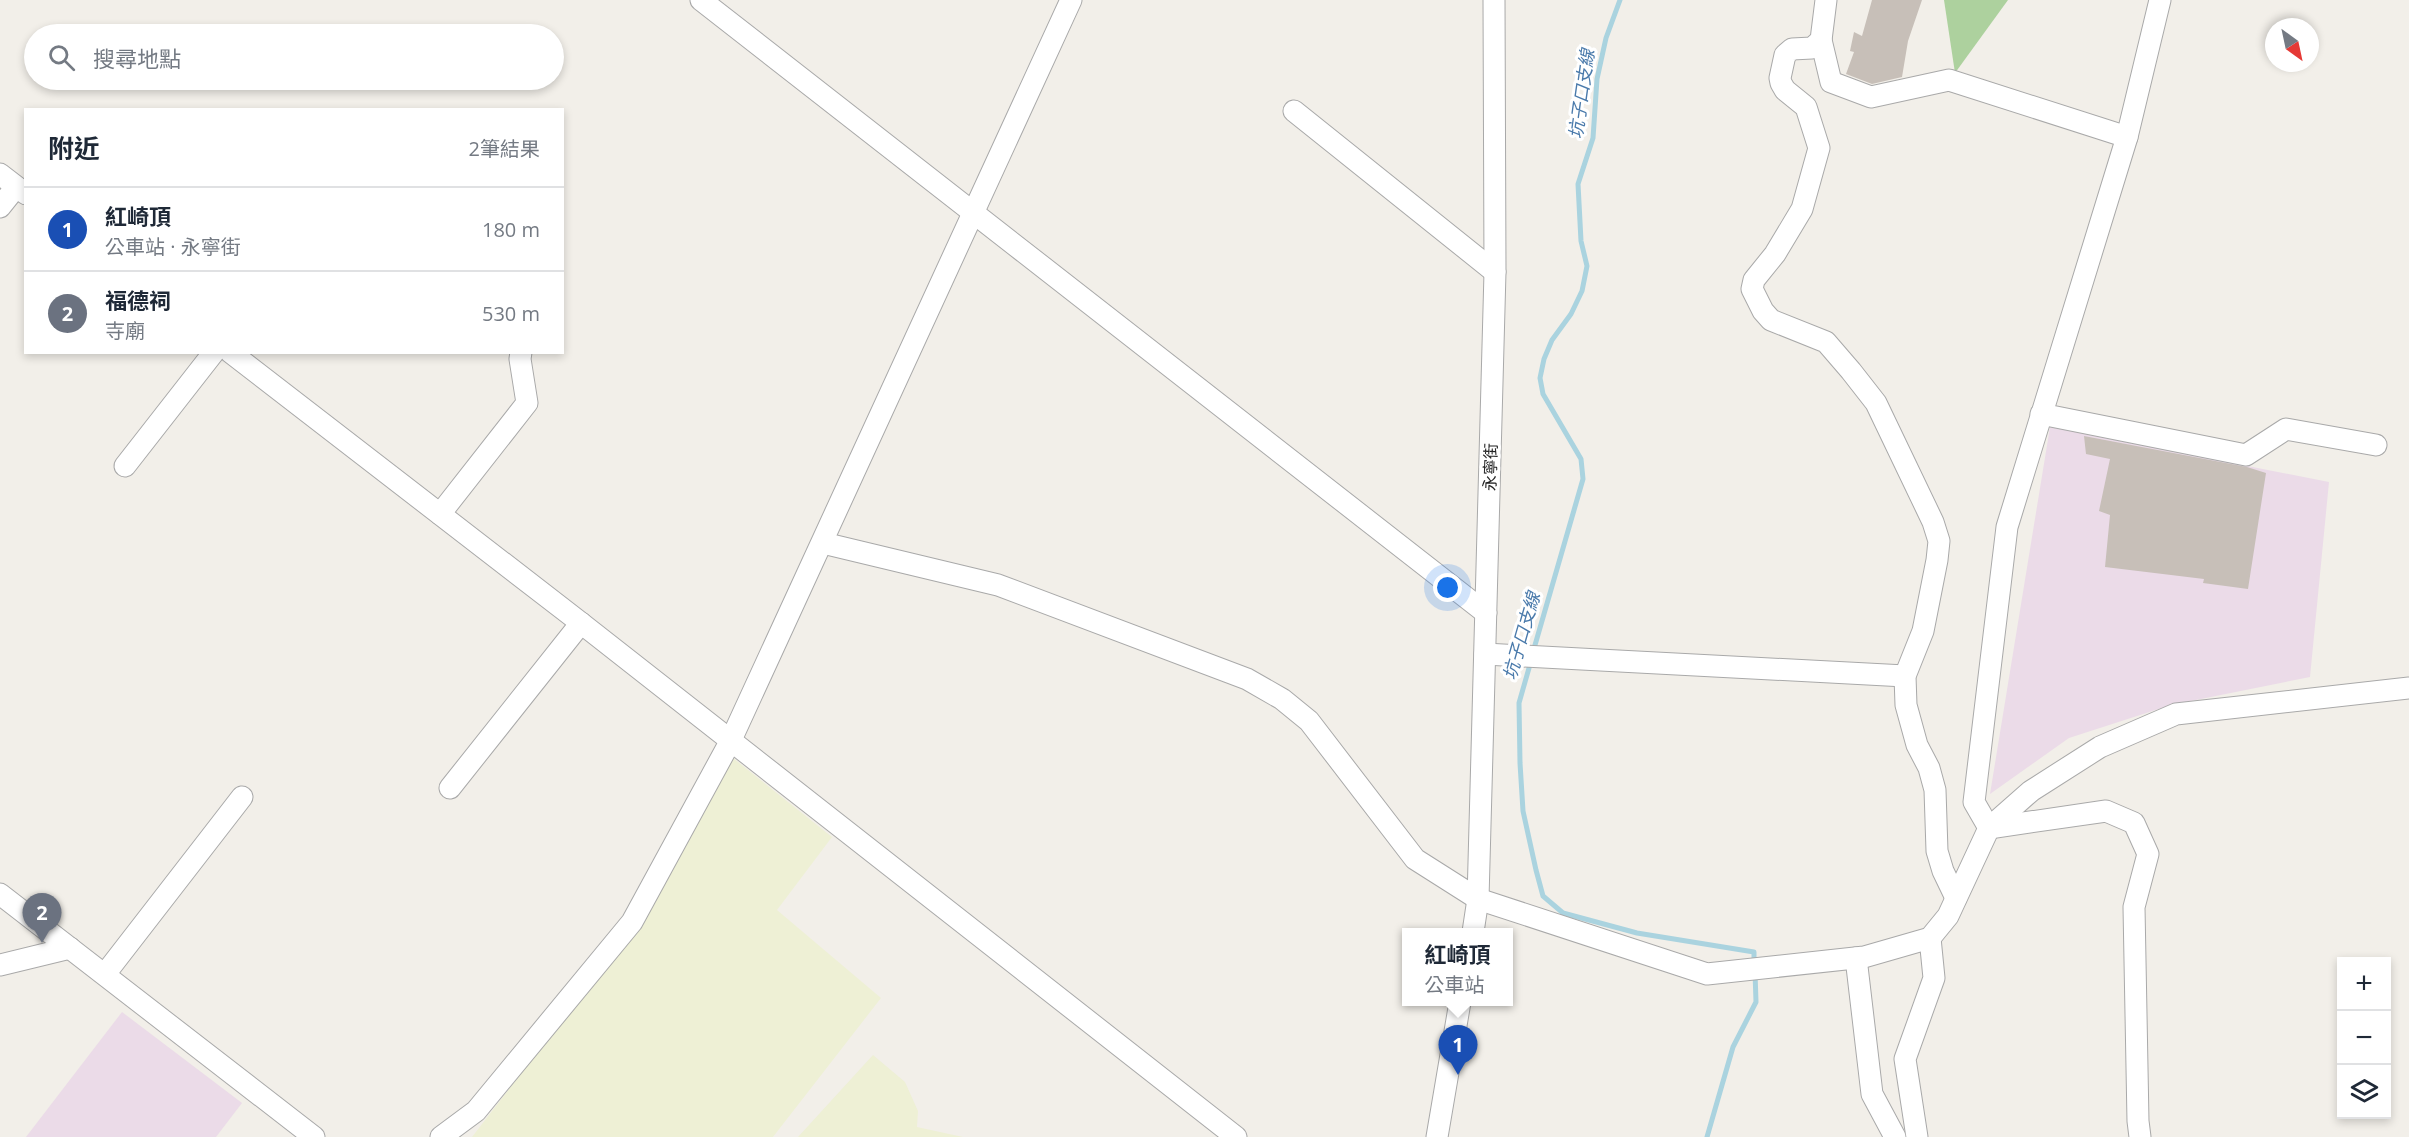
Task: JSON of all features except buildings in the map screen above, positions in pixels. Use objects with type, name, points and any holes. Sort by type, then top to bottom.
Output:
[{"type":"street","points":[[701,0],[1486,613]]},
{"type":"street","points":[[441,1137],[476,1111],[632,922],[730,742],[1071,0]]},
{"type":"street","name":"永寧街","points":[[1474,928],[1479,898],[1495,272],[1494,0]]},
{"type":"street","points":[[1826,0],[1821,40],[1831,82],[1871,97],[1949,80],[2127,137]]},
{"type":"street","points":[[1989,828],[1974,802],[2007,527],[2127,137],[2160,0]]},
{"type":"street","points":[[1821,40],[1812,48],[1792,49],[1785,55],[1780,78],[1782,86],[1806,107],[1819,148],[1802,209],[1775,254],[1754,280],[1752,289],[1762,311],[1771,320],[1826,342],[1876,403],[1940,541],[1923,631],[1905,676],[1906,705],[1917,745],[1929,768],[1935,790],[1937,851],[1943,871],[1956,898]]},
{"type":"street","points":[[1294,111],[1495,272]]},
{"type":"street","points":[[0,207],[14,185]]},
{"type":"street","points":[[125,466],[212,354]]},
{"type":"street","points":[[233,354],[581,623],[1236,1137]]},
{"type":"street","points":[[440,514],[527,403],[521,354]]},
{"type":"street","points":[[2041,414],[2246,455],[2286,429],[2376,445]]},
{"type":"street","points":[[823,543],[998,585],[1247,679],[1282,699],[1309,721],[1415,859],[1479,898],[1707,974],[1856,958],[1930,938],[1948,916],[1989,828],[2031,790],[2100,747],[2176,714],[2409,688]]},
{"type":"street","points":[[450,788],[581,623]]},
{"type":"street","points":[[1485,654],[1905,676]]},
{"type":"street","points":[[105,974],[242,797]]},
{"type":"street","points":[[1989,828],[2106,811],[2134,823],[2148,854],[2134,907],[2140,1137]]},
{"type":"street","points":[[0,894],[314,1137]]},
{"type":"street","points":[[1917,1137],[1905,1059],[1934,978],[1930,938]]},
{"type":"street","points":[[0,965],[70,948]]},
{"type":"street","points":[[1856,958],[1872,1094],[1895,1137]]},
{"type":"street","points":[[1437,1137],[1459,1006]]},
{"type":"shaded area","points":[[2050,427],[2329,482],[2310,677],[2171,705],[2069,738],[1990,794]]},
{"type":"shaded area","points":[[122,1012],[242,1103],[216,1137],[26,1137]]},
{"type":"green space","points":[[1944,0],[2008,0],[1955,73]]},
{"type":"green space","points":[[733,758],[832,837],[777,910],[881,998],[773,1137],[472,1137],[638,922]]},
{"type":"green space","points":[[873,1055],[905,1082],[918,1111],[917,1127],[963,1137],[798,1137]]},
{"type":"waterway","name":"坑子口支線","points":[[1533,652],[1583,479],[1581,459],[1543,394],[1540,378],[1544,359],[1552,340],[1571,314],[1582,291],[1587,266],[1581,241],[1578,184],[1593,138],[1597,79],[1606,38],[1620,0]]},
{"type":"waterway","name":"坑子口支線","points":[[1531,661],[1519,703],[1520,763],[1523,811],[1543,896],[1563,913],[1637,933],[1754,952],[1754,963]]},
{"type":"waterway","name":"坑子口支線","points":[[1707,1137],[1733,1047],[1756,1002],[1755,972]]},
{"type":"place","name":"福德祠","points":[[42,943]]},
{"type":"place","name":"紅崎頂","points":[[1458,1075]]}]
